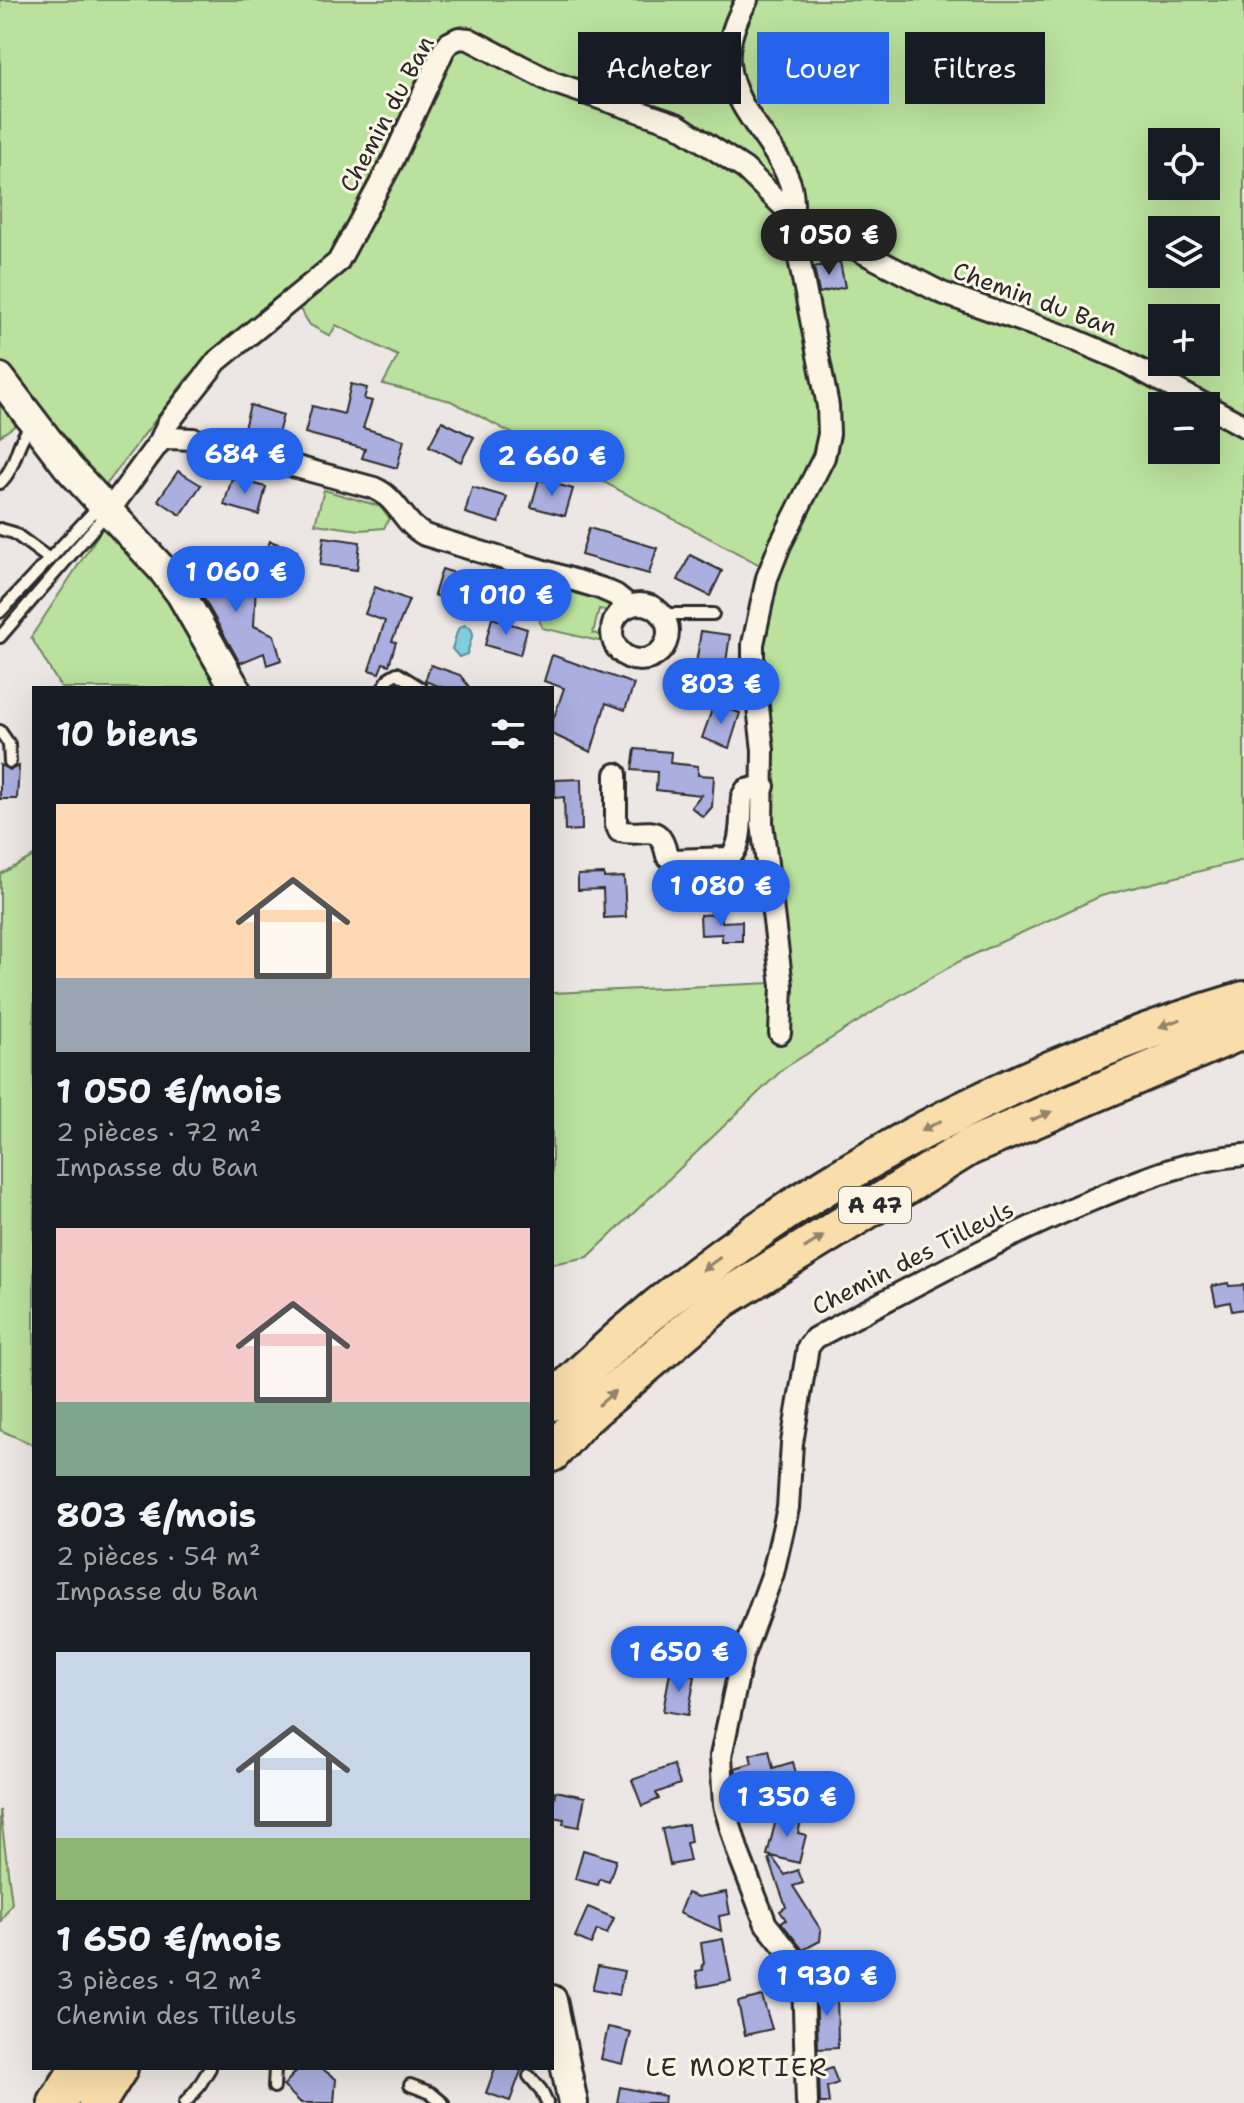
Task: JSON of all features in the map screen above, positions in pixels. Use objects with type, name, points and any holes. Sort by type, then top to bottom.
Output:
[{"type":"highway","name":"A 47","points":[[554,1400],[619,1339],[704,1269],[763,1227],[889,1148],[1027,1079],[1107,1046],[1244,1000]]},
{"type":"highway","name":"A 47","points":[[554,1451],[581,1420],[723,1299],[969,1147],[1244,1030]]},
{"type":"highway","points":[[57,2103],[78,2070]]},
{"type":"highway","points":[[97,2103],[118,2070]]},
{"type":"main road","points":[[0,378],[104,508],[162,569],[181,594],[234,686]]},
{"type":"main road","points":[[554,2010],[573,2103]]},
{"type":"street","points":[[747,0],[731,39],[729,64],[741,100],[774,151],[792,192],[796,242],[828,406],[829,434],[824,457],[780,545],[758,613],[753,664],[763,750],[762,823],[781,973],[780,1033]]},
{"type":"street","name":"Chemin du Ban","points":[[160,441],[168,423],[217,361],[338,262],[392,162],[444,49],[459,38],[481,43],[552,82],[676,124],[745,169],[793,216],[942,293],[1068,337],[1120,359],[1244,426]]},
{"type":"street","points":[[104,508],[160,441],[169,438],[193,439],[374,488],[390,497],[408,523],[425,535],[600,588],[630,606]]},
{"type":"street","points":[[647,605],[662,614],[668,632],[662,649],[647,659],[637,660],[621,652],[613,635],[616,618],[630,606],[647,605]]},
{"type":"street","points":[[616,774],[616,824],[619,831],[660,835],[667,856],[674,860],[728,858],[734,855],[742,797],[746,790],[764,786]]},
{"type":"street","name":"Chemin des Tilleuls","points":[[807,2103],[803,1979],[794,1959],[766,1924],[738,1852],[724,1805],[721,1756],[742,1657],[773,1573],[788,1508],[792,1443],[808,1347],[815,1338],[1042,1220],[1184,1164],[1214,1157],[1244,1155]]},
{"type":"lane","points":[[0,483],[13,467],[25,432],[33,423]]},
{"type":"lane","points":[[0,612],[48,558],[104,508]]},
{"type":"lane","points":[[0,637],[104,508]]},
{"type":"lane","points":[[0,529],[14,533],[48,558]]},
{"type":"lane","points":[[662,614],[713,614]]},
{"type":"lane","points":[[384,686],[397,673],[418,686]]},
{"type":"lane","points":[[0,731],[9,744],[10,762]]},
{"type":"lane","points":[[185,2103],[209,2070]]},
{"type":"lane","points":[[274,2087],[275,2070]]},
{"type":"lane","points":[[529,2076],[547,2103]]},
{"type":"lane","points":[[410,2085],[431,2093],[443,2103]]},
{"type":"green space","points":[[0,0],[1244,0],[1244,860],[1101,896],[962,960],[892,1000],[783,1069],[588,1257],[554,1264],[554,993],[772,983],[758,657],[779,575],[451,401],[383,384],[398,356],[336,325],[330,336],[310,325],[302,312],[284,296],[187,378],[109,481],[85,506],[16,425],[0,436]]},
{"type":"green space","points":[[324,490],[379,506],[390,518],[384,528],[360,530],[315,524]]},
{"type":"green space","points":[[104,526],[177,600],[222,686],[60,686],[31,637]]},
{"type":"green space","points":[[529,574],[607,601],[607,611],[599,609],[593,633],[604,636],[603,642],[542,628],[527,580]]},
{"type":"green space","points":[[32,857],[32,1444],[0,1430],[0,874]]},
{"type":"green space","points":[[0,1810],[12,1903],[0,1922]]},
{"type":"water","points":[[464,625],[470,627],[473,633],[467,654],[459,657],[452,649],[458,629]]},
{"type":"building","points":[[840,262],[845,287],[819,293],[814,267]]},
{"type":"building","points":[[351,384],[367,388],[364,399],[372,401],[363,428],[404,440],[397,468],[362,458],[365,449],[305,433],[312,406],[344,414]]},
{"type":"building","points":[[250,405],[283,415],[276,441],[243,432]]},
{"type":"building","points":[[442,421],[474,437],[461,462],[429,446]]},
{"type":"building","points":[[178,471],[201,485],[181,515],[158,500]]},
{"type":"building","points":[[232,478],[266,487],[259,515],[224,505]]},
{"type":"building","points":[[539,479],[573,489],[565,516],[531,507]]},
{"type":"building","points":[[472,487],[507,497],[499,523],[465,513]]},
{"type":"building","points":[[589,528],[657,548],[649,574],[581,555]]},
{"type":"building","points":[[324,537],[360,542],[357,570],[320,565]]},
{"type":"building","points":[[270,541],[297,551],[284,585],[257,576]]},
{"type":"building","points":[[690,555],[722,571],[710,596],[678,580]]},
{"type":"building","points":[[201,565],[256,585],[254,626],[274,635],[281,660],[267,665],[264,653],[240,663],[190,574]]},
{"type":"building","points":[[442,569],[477,580],[469,606],[434,595]]},
{"type":"building","points":[[375,587],[409,600],[392,641],[396,642],[389,665],[383,663],[379,673],[369,670],[385,621],[365,614]]},
{"type":"building","points":[[492,618],[527,629],[520,655],[485,645]]},
{"type":"building","points":[[701,631],[730,635],[725,669],[696,664]]},
{"type":"building","points":[[552,655],[634,684],[625,710],[606,703],[591,752],[554,735],[554,717],[564,688],[544,681]]},
{"type":"building","points":[[431,665],[460,675],[468,686],[439,686],[425,681]]},
{"type":"building","points":[[714,704],[740,713],[729,748],[702,738]]},
{"type":"building","points":[[635,749],[671,752],[670,763],[698,766],[698,775],[714,776],[712,807],[703,817],[691,807],[701,795],[656,790],[657,772],[632,770]]},
{"type":"building","points":[[0,765],[10,770],[19,766],[17,799],[0,799]]},
{"type":"building","points":[[581,779],[582,830],[565,831],[564,797],[555,798],[555,780]]},
{"type":"building","points":[[604,874],[604,878],[624,877],[626,917],[604,918],[603,889],[578,890],[578,875]]},
{"type":"building","points":[[722,914],[722,922],[742,921],[742,941],[722,941],[722,934],[701,935],[700,915]]},
{"type":"building","points":[[1228,1283],[1229,1286],[1244,1285],[1244,1309],[1232,1311],[1230,1302],[1216,1305],[1212,1286]]},
{"type":"building","points":[[670,1672],[695,1676],[688,1715],[663,1711]]},
{"type":"building","points":[[769,1750],[773,1768],[793,1762],[798,1781],[766,1790],[756,1786],[741,1790],[735,1768],[752,1763],[750,1755]]},
{"type":"building","points":[[673,1765],[680,1784],[656,1793],[659,1799],[642,1806],[632,1780]]},
{"type":"building","points":[[555,1791],[585,1797],[579,1827],[563,1824],[564,1819],[554,1817]]},
{"type":"building","points":[[778,1812],[802,1818],[798,1833],[806,1835],[799,1863],[767,1855]]},
{"type":"building","points":[[688,1824],[691,1842],[686,1843],[690,1861],[670,1865],[662,1829]]},
{"type":"building","points":[[583,1850],[616,1860],[609,1882],[600,1879],[598,1885],[575,1879]]},
{"type":"building","points":[[772,1857],[785,1875],[798,1870],[803,1883],[793,1886],[821,1930],[820,1941],[803,1950],[781,1922],[786,1920],[780,1911],[786,1907],[769,1859]]},
{"type":"building","points":[[726,1892],[730,1914],[719,1916],[721,1931],[679,1913],[687,1893],[698,1897]]},
{"type":"building","points":[[588,1907],[614,1918],[607,1934],[597,1930],[591,1944],[575,1937]]},
{"type":"building","points":[[723,1939],[731,1981],[699,1987],[696,1971],[703,1970],[704,1964],[701,1943]]},
{"type":"building","points":[[598,1966],[624,1971],[619,1995],[592,1990]]},
{"type":"building","points":[[837,1987],[838,2048],[818,2049],[816,1988]]},
{"type":"building","points":[[762,1996],[772,2029],[745,2035],[738,2002]]},
{"type":"building","points":[[608,2027],[631,2032],[623,2064],[601,2059]]},
{"type":"building","points":[[832,2068],[838,2083],[827,2087],[829,2103],[820,2103],[819,2073]]},
{"type":"building","points":[[297,2070],[324,2070],[336,2079],[334,2103],[301,2103],[283,2086]]},
{"type":"building","points":[[494,2070],[521,2070],[510,2101],[486,2093]]},
{"type":"building","points":[[620,2087],[665,2096],[664,2103],[617,2103]]},
{"type":"district","name":"LE MORTIER","points":[[737,2067]]}]
